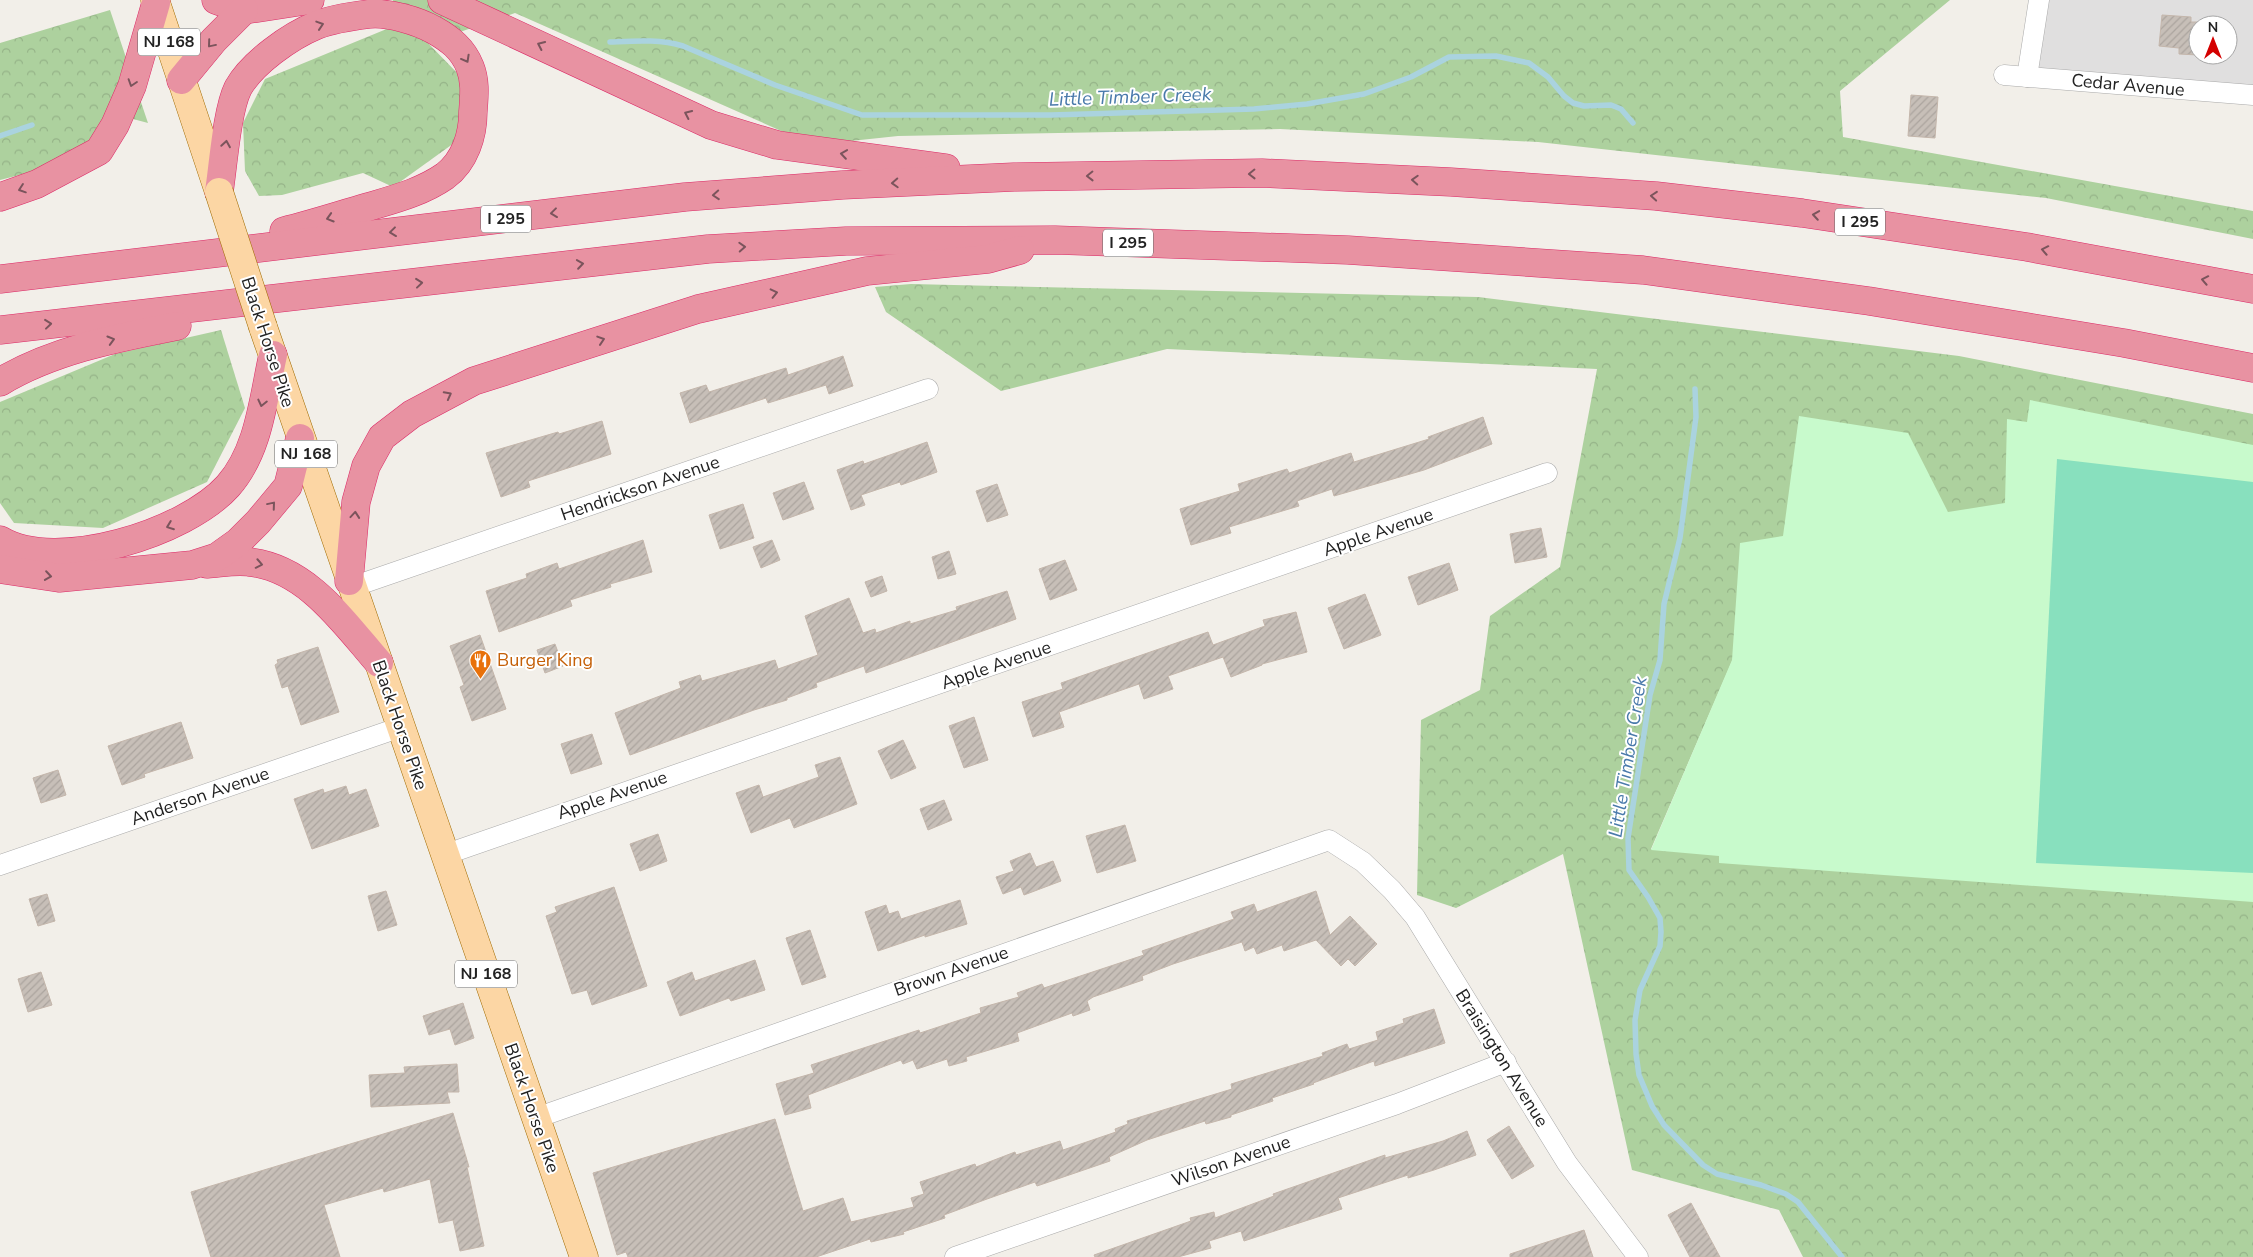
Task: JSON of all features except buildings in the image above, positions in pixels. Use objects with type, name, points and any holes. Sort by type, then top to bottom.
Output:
[{"type":"highway","points":[[216,0],[244,10],[310,0]]},
{"type":"highway","points":[[442,0],[711,125],[777,145],[1014,177]]},
{"type":"highway","points":[[0,197],[36,184],[99,151],[115,125],[132,86],[155,1]]},
{"type":"highway","points":[[181,80],[214,40],[244,10]]},
{"type":"highway","points":[[158,261],[308,225],[414,193],[446,175],[457,163],[468,144],[473,130],[474,84],[470,67],[460,49],[450,39],[426,25],[407,19],[371,14],[317,25],[267,54],[251,70],[238,89],[230,119],[219,192]]},
{"type":"highway","name":"I 295","points":[[0,279],[685,197],[842,185],[1014,177],[1262,174],[1451,182],[1656,196],[1802,213],[2027,247],[2253,289]]},
{"type":"highway","points":[[351,584],[356,502],[366,466],[382,437],[412,414],[474,381],[698,309],[867,271],[988,260],[1055,240]]},
{"type":"highway","name":"I 295","points":[[0,330],[708,249],[846,241],[1055,240],[1348,250],[1643,270],[1869,301],[2124,343],[2253,368]]},
{"type":"highway","points":[[0,382],[14,373],[57,356],[128,336],[385,286]]},
{"type":"highway","points":[[0,540],[36,553],[76,551],[133,540],[177,524],[205,506],[228,486],[252,448],[273,355]]},
{"type":"highway","points":[[176,567],[192,565],[217,557],[238,542],[258,522],[288,486],[300,438]]},
{"type":"highway","points":[[0,569],[60,578],[248,561],[278,567],[309,587],[329,606],[379,663]]},
{"type":"main road","name":"NJ 168","points":[[155,1],[219,192]]},
{"type":"main road","name":"Black Horse Pike","points":[[219,192],[300,438],[584,1257]]},
{"type":"street","points":[[2027,77],[2039,0]]},
{"type":"street","name":"Cedar Avenue","points":[[2004,75],[2253,95]]},
{"type":"street","name":"Hendrickson Avenue","points":[[351,584],[928,389]]},
{"type":"street","name":"Apple Avenue","points":[[444,855],[1547,473]]},
{"type":"street","name":"Anderson Avenue","points":[[0,865],[401,727]]},
{"type":"street","name":"Brown Avenue","points":[[536,1118],[1329,840],[1363,862]]},
{"type":"street","name":"Braisington Avenue","points":[[1363,862],[1392,890],[1415,917],[1567,1163],[1638,1257]]},
{"type":"street","name":"Wilson Avenue","points":[[955,1257],[1397,1104],[1506,1062]]},
{"type":"shaded area","points":[[2039,0],[2253,0],[2253,95],[2027,77]]},
{"type":"green space","points":[[393,0],[1950,0],[1840,91],[1843,137],[2253,211],[2253,239],[2046,198],[1538,142],[1280,129],[898,136],[813,145],[515,13],[428,43],[464,80],[468,133],[393,187],[363,173],[282,195],[259,196],[245,171],[243,123],[265,79],[389,28]]},
{"type":"green space","points":[[110,10],[148,123],[118,115],[63,164],[0,180],[0,43]]},
{"type":"green space","points":[[911,284],[1478,297],[1959,356],[2253,414],[2253,457],[2003,619],[1783,543],[1651,849],[2253,901],[2253,1257],[1803,1257],[1779,1210],[1632,1170],[1563,854],[1456,908],[1417,895],[1421,720],[1480,690],[1490,616],[1560,567],[1597,369],[1167,349],[1001,391],[886,312],[875,287]]},
{"type":"green space","points":[[221,330],[245,408],[207,482],[103,528],[14,523],[0,503],[0,402],[115,354]]},
{"type":"green space","points":[[2030,400],[2253,445],[2253,902],[1719,863],[1719,856],[1651,850],[1732,660],[1740,543],[1783,536],[1799,416],[1908,433],[1948,512],[2005,503],[2007,419],[2027,422]]},
{"type":"green space","points":[[2057,459],[2253,482],[2253,873],[2036,863]]},
{"type":"waterway","name":"Little Timber Creek","points":[[610,42],[656,41],[683,46],[775,85],[862,115],[1051,115],[1254,109],[1307,104],[1364,94],[1411,77],[1449,57],[1496,56],[1529,63],[1548,77],[1564,96],[1573,103],[1584,106],[1611,105],[1621,109],[1633,123]]},
{"type":"waterway","name":"Little Timber Creek","points":[[0,136],[32,125]]},
{"type":"waterway","name":"Little Timber Creek","points":[[1695,389],[1696,417],[1680,538],[1664,604],[1660,660],[1650,695],[1628,838],[1629,870],[1660,918],[1661,932],[1660,946],[1640,990],[1635,1020],[1639,1075],[1652,1106],[1664,1125],[1703,1165],[1717,1174],[1761,1185],[1786,1194],[1798,1202],[1842,1257]]},
{"type":"place","name":"Burger King","points":[[481,679]]}]
